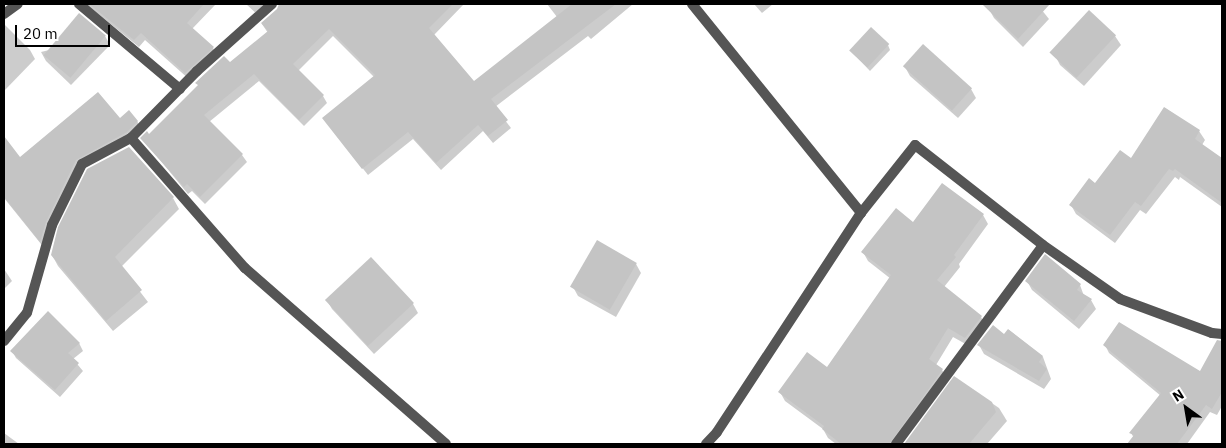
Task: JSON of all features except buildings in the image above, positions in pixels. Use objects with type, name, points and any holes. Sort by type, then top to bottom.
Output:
[{"type":"street","points":[[4,14],[18,4]]},
{"type":"street","points":[[79,4],[180,89]]},
{"type":"street","points":[[4,342],[27,313],[52,225],[82,164],[131,138],[180,89],[272,4]]},
{"type":"street","points":[[692,4],[861,213]]},
{"type":"street","points":[[131,138],[245,268],[446,444]]},
{"type":"street","points":[[706,444],[717,432],[861,213],[915,145],[1044,245],[1120,299],[1212,333],[1222,334]]},
{"type":"street","points":[[896,444],[1044,245]]}]
